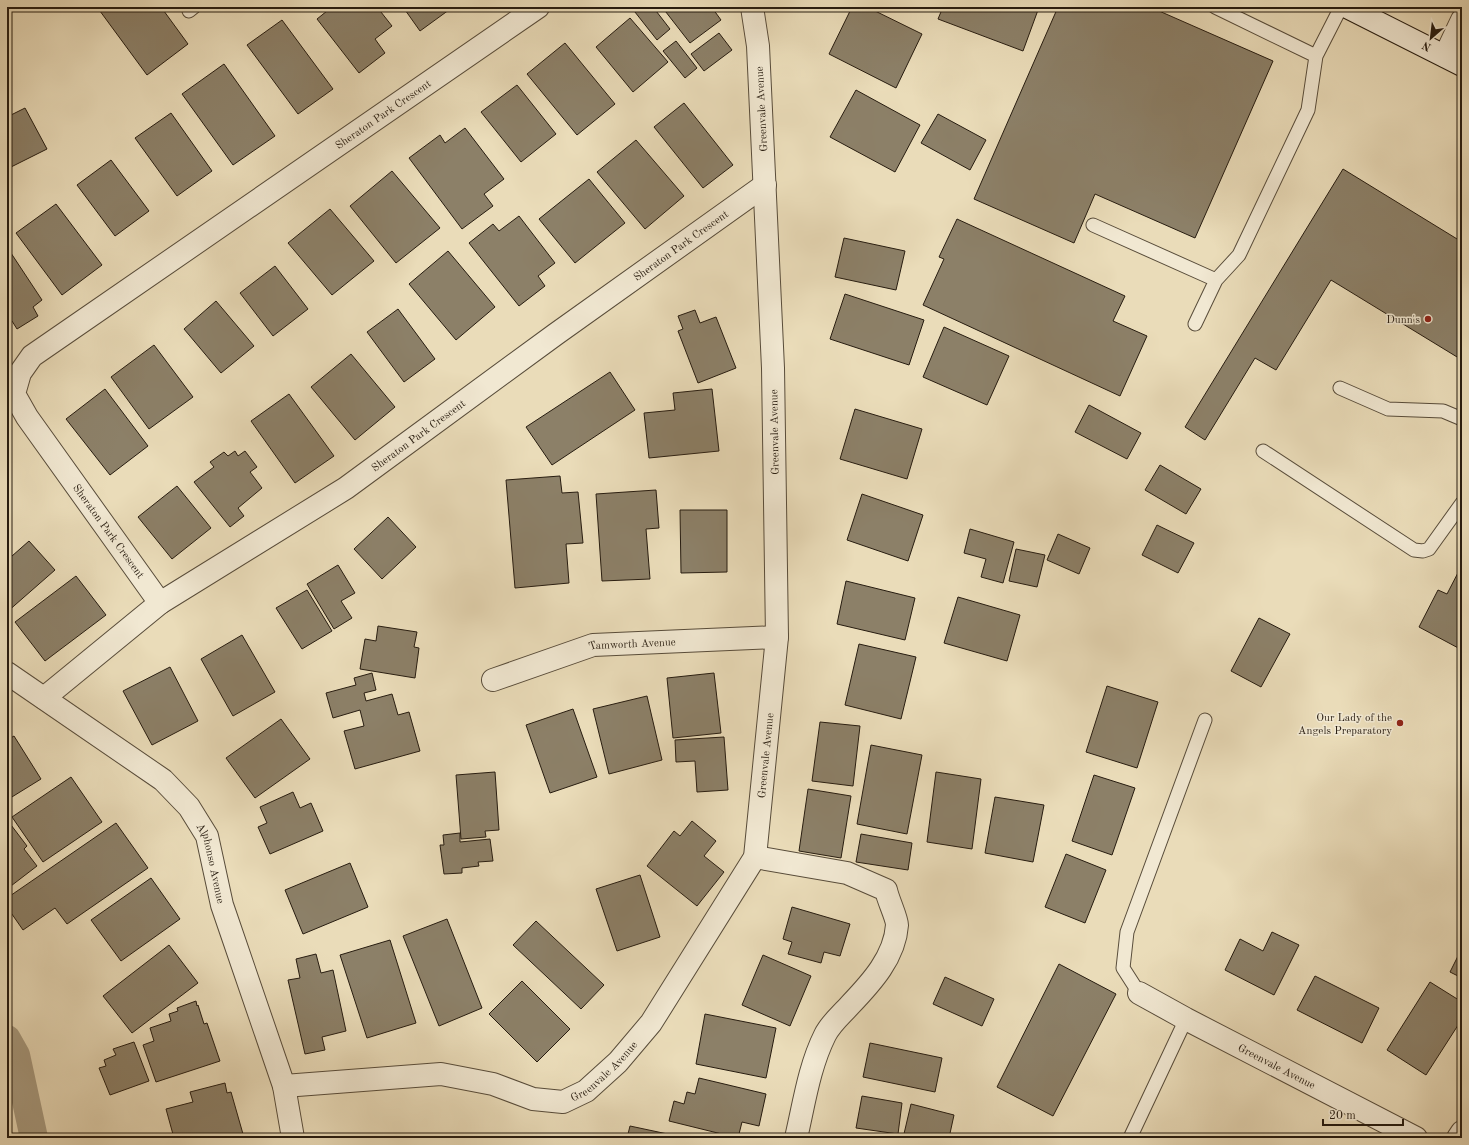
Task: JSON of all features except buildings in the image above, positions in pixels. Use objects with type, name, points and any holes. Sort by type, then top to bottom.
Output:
[{"type":"street","name":"Sheraton Park Crescent","points":[[538,7],[32,356],[20,373],[14,394],[27,417],[160,603],[346,488],[556,334],[765,185]]},
{"type":"street","name":"Greenvale Avenue","points":[[284,1086],[441,1074],[493,1084],[533,1099],[563,1102],[586,1091],[618,1062],[651,1023],[755,857],[778,637],[773,368],[758,46],[752,7]]},
{"type":"street","points":[[1347,7],[1454,60],[1462,20]]},
{"type":"street","points":[[44,698],[160,603]]},
{"type":"street","name":"Tamworth Avenue","points":[[493,680],[593,645],[778,637]]},
{"type":"street","name":"Alphonso Avenue","points":[[7,673],[163,780],[189,807],[207,836],[222,905],[284,1086],[293,1138]]},
{"type":"street","points":[[755,857],[847,873],[886,890],[887,898],[897,924],[890,954],[867,987],[835,1020],[825,1034],[814,1060],[796,1138]]},
{"type":"street","name":"Greenvale Avenue","points":[[1139,993],[1186,1019],[1416,1138]]},
{"type":"street","points":[[1458,1138],[1462,1132]]},
{"type":"lane","points":[[1215,7],[1316,56]]},
{"type":"lane","points":[[1195,324],[1216,280],[1239,255],[1308,110],[1316,56],[1341,7]]},
{"type":"lane","points":[[1093,225],[1216,280]]},
{"type":"lane","points":[[1340,388],[1388,409],[1443,411],[1462,419]]},
{"type":"lane","points":[[1263,451],[1414,550],[1424,551],[1429,549],[1462,503]]},
{"type":"lane","points":[[1139,993],[1122,968],[1127,932],[1206,720]]},
{"type":"lane","points":[[1130,1138],[1186,1019]]},
{"type":"waterway","points":[[7,1039],[16,1055],[34,1138]]},
{"type":"place","name":"Dunn's","points":[[1428,319]]},
{"type":"place","name":"Our Lady of the Angels Preparatory","points":[[1400,723]]}]
